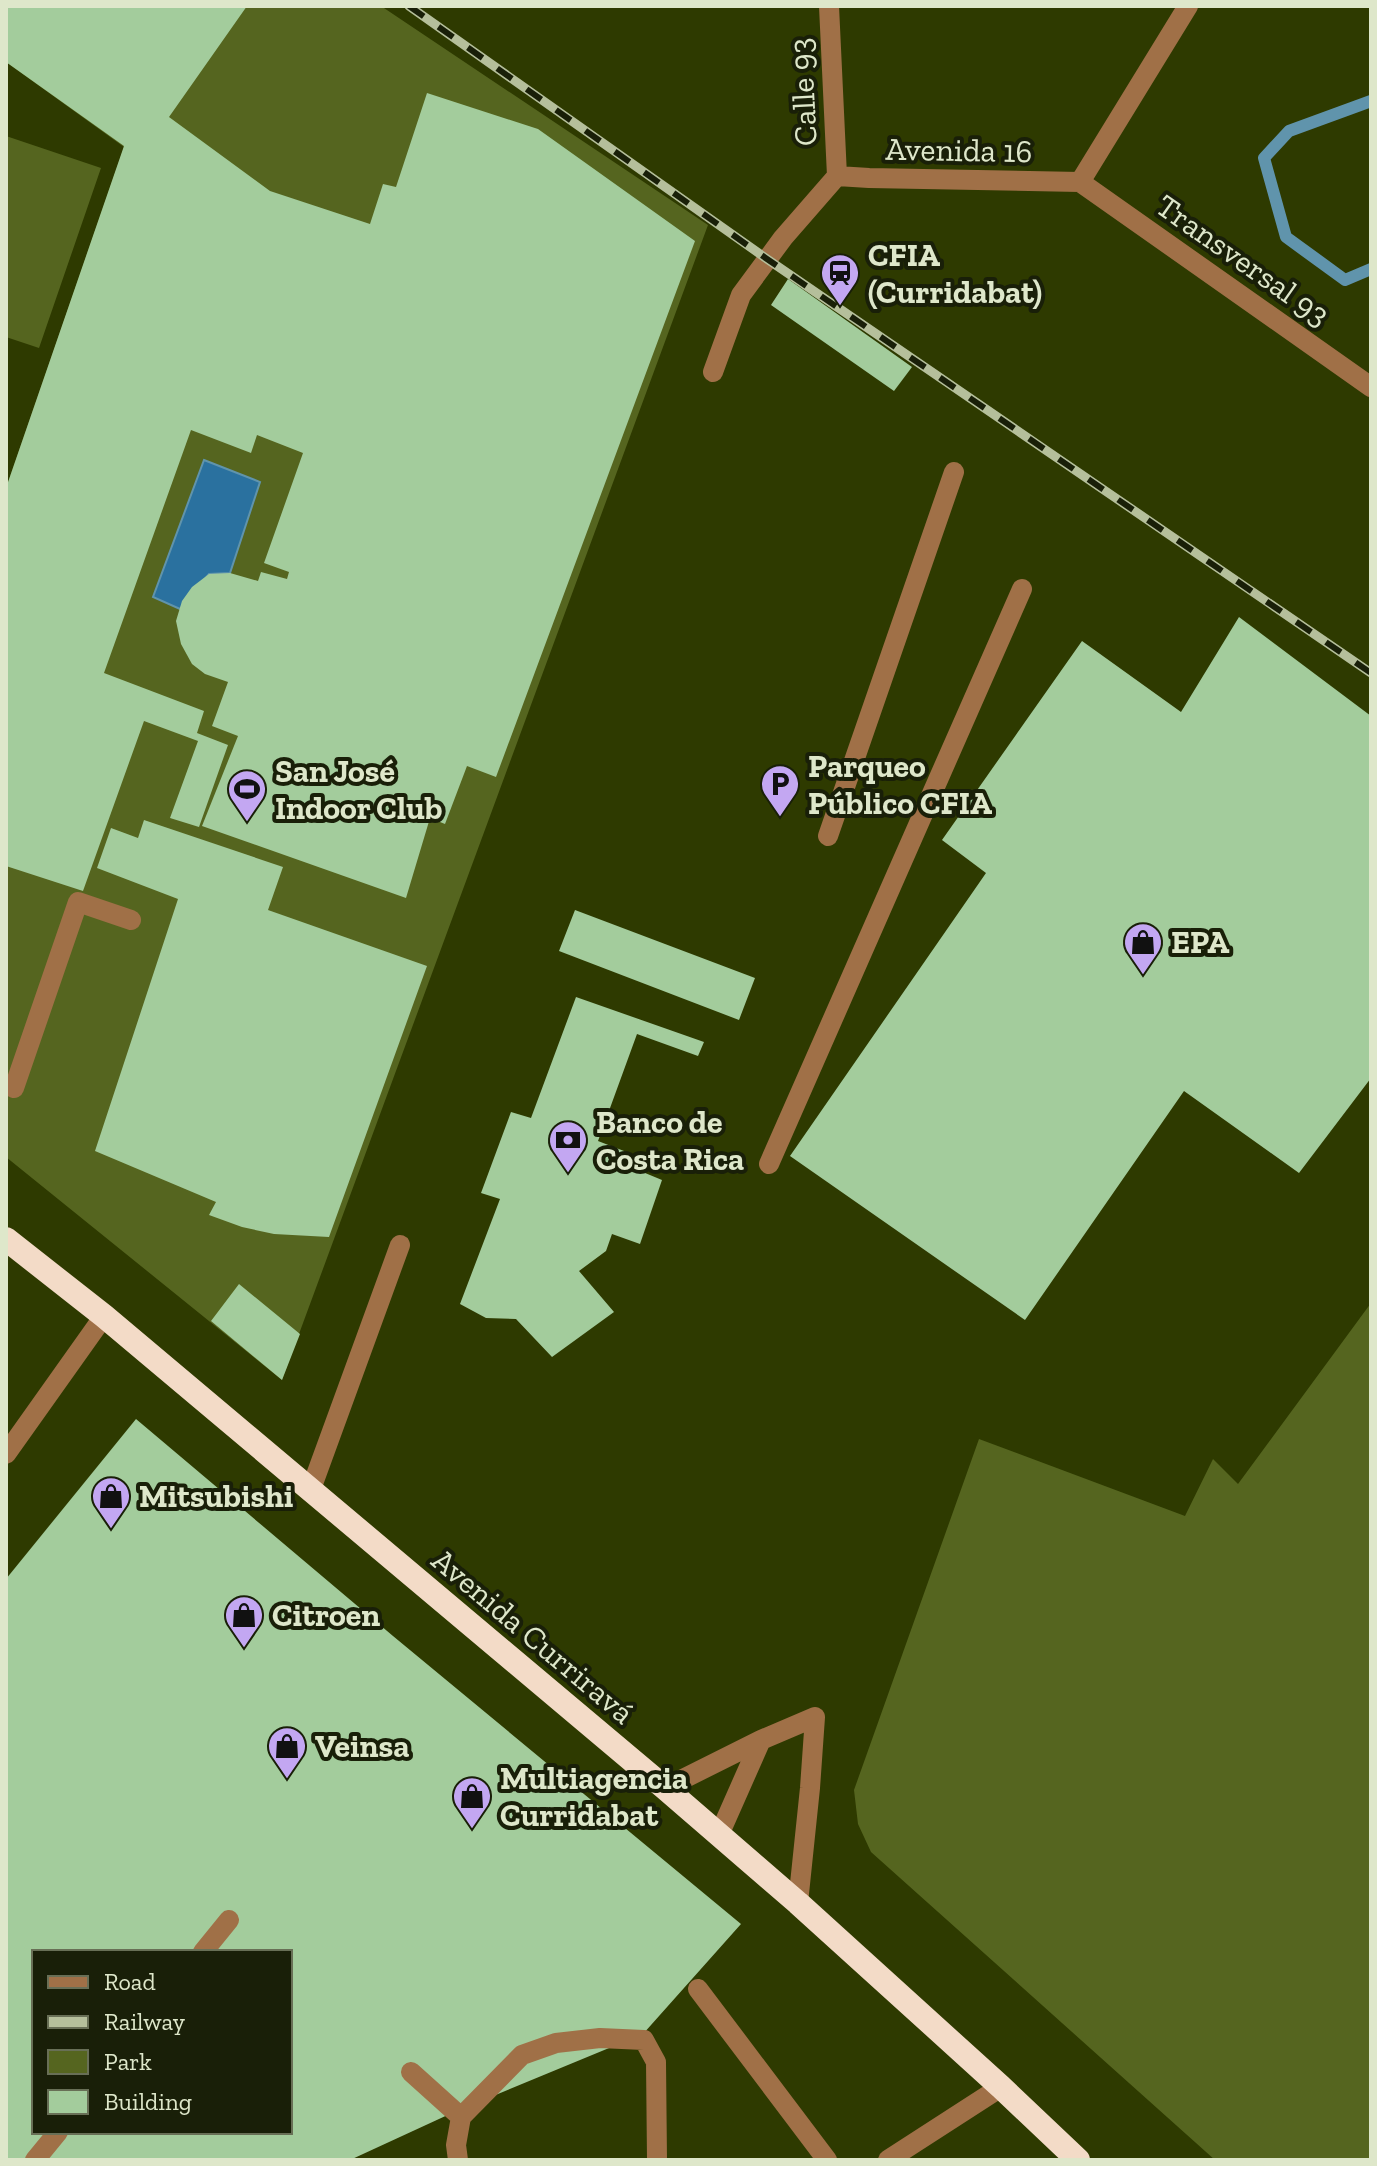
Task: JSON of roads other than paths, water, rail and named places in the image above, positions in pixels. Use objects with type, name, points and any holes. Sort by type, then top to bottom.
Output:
[{"type":"highway","name":"Avenida Curriravá","points":[[6,1239],[104,1316],[665,1788],[798,1903],[1078,2160]]},
{"type":"street","name":"Calle 93","points":[[829,6],[837,176]]},
{"type":"street","points":[[1080,182],[1188,6]]},
{"type":"street","name":"Avenida 16","points":[[837,176],[1080,182]]},
{"type":"street","points":[[713,372],[741,295],[783,238],[837,176]]},
{"type":"street","name":"Transversal 93","points":[[1080,182],[1371,387]]},
{"type":"street","points":[[828,836],[954,472]]},
{"type":"street","points":[[769,1164],[1022,589]]},
{"type":"street","points":[[14,1088],[78,902],[131,920]]},
{"type":"street","points":[[311,1489],[400,1245]]},
{"type":"street","points":[[6,1454],[104,1316]]},
{"type":"street","points":[[665,1788],[815,1717],[798,1903]]},
{"type":"street","points":[[719,1835],[761,1740]]},
{"type":"street","points":[[205,1950],[229,1920]]},
{"type":"street","points":[[698,1989],[827,2160]]},
{"type":"street","points":[[458,2160],[456,2145],[461,2117],[522,2055],[556,2043],[600,2038],[644,2040],[656,2062],[657,2160]]},
{"type":"street","points":[[411,2072],[461,2117]]},
{"type":"street","points":[[888,2160],[1001,2087]]},
{"type":"street","points":[[35,2160],[56,2134]]},
{"type":"water","points":[[204,460],[260,482],[230,573],[209,574],[180,609],[153,597]]},
{"type":"waterway","points":[[1371,101],[1289,131],[1264,158],[1286,237],[1345,280],[1371,269]]},
{"type":"railway","points":[[409,6],[767,259],[1371,673]]},
{"type":"place","name":"CFIA (Curridabat)","points":[[840,307]]},
{"type":"place","name":"Parqueo Público CFIA","points":[[780,818]]},
{"type":"place","name":"San José Indoor Club","points":[[247,823]]},
{"type":"place","name":"EPA","points":[[1143,976]]},
{"type":"place","name":"Banco de Costa Rica","points":[[568,1174]]},
{"type":"place","name":"Mitsubishi","points":[[111,1530]]},
{"type":"place","name":"Citroen","points":[[244,1649]]},
{"type":"place","name":"Veinsa","points":[[287,1780]]},
{"type":"place","name":"Multiagencia Curridabat","points":[[472,1830]]}]
